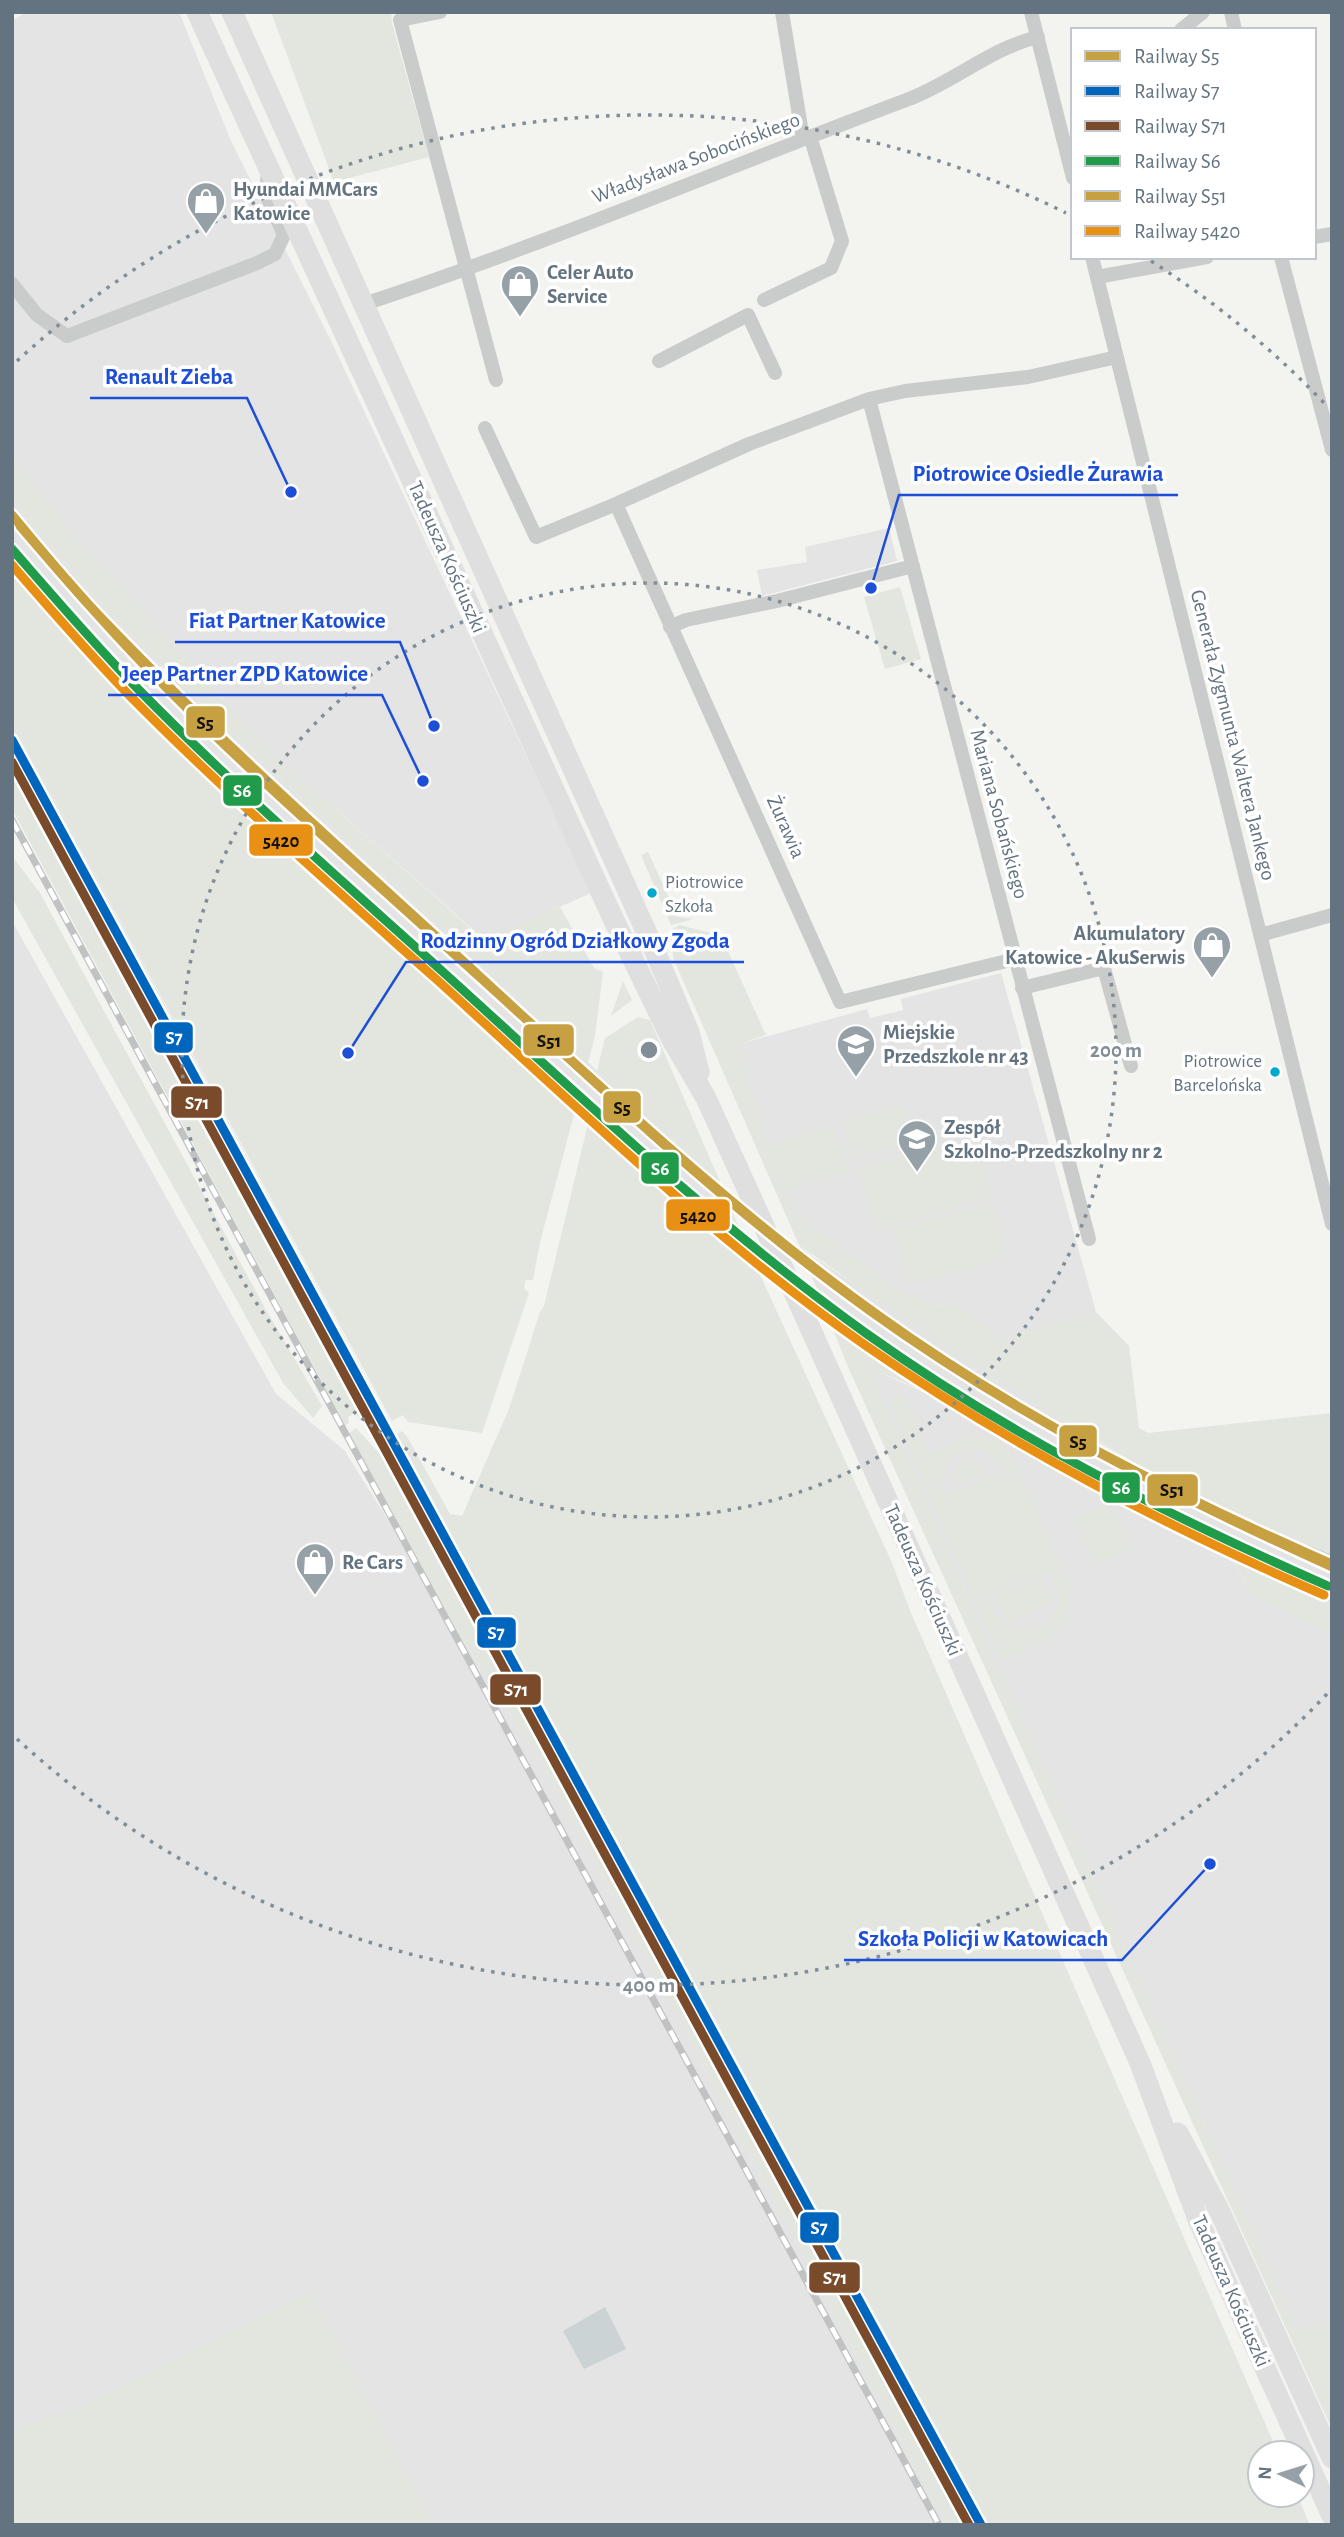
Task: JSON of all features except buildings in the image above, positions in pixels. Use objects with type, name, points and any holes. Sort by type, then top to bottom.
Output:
[{"type":"main road","name":"Tadeusza Kościuszki","points":[[197,12],[611,914],[672,1040],[706,1098],[1140,2063],[1199,2222],[1332,2515]]},
{"type":"main road","name":"Tadeusza Kościuszki","points":[[232,12],[654,949],[689,1032],[706,1098]]},
{"type":"main road","name":"Tadeusza Kościuszki","points":[[1140,2063],[1220,2212],[1332,2458]]},
{"type":"street","points":[[440,12],[400,20],[496,380]]},
{"type":"street","points":[[764,300],[831,268],[842,241],[806,137],[782,12]]},
{"type":"street","points":[[1031,12],[1067,128],[1071,161]]},
{"type":"street","points":[[1183,28],[1203,12]]},
{"type":"street","name":"Władysława Sobocińskiego","points":[[364,304],[467,271],[916,96],[1018,42],[1038,37]]},
{"type":"street","points":[[12,284],[37,315],[67,337],[257,263],[275,254],[284,236],[265,194],[268,168]]},
{"type":"street","name":"Generała Zygmunta Waltera Jankego","points":[[1092,259],[1332,1224]]},
{"type":"street","points":[[1097,277],[1196,259]]},
{"type":"street","points":[[1282,259],[1332,450]]},
{"type":"street","points":[[659,361],[748,315],[775,373]]},
{"type":"street","points":[[485,428],[536,537],[616,505],[749,444],[869,399],[905,391],[1028,377],[1117,357]]},
{"type":"street","name":"Mariana Sobańskiego","points":[[869,399],[1089,1239]]},
{"type":"street","name":"Żurawia","points":[[616,505],[840,1002],[1015,959]]},
{"type":"street","points":[[670,627],[686,620],[777,601],[913,566]]},
{"type":"street","points":[[1260,935],[1332,915]]},
{"type":"street","points":[[1022,988],[1104,968],[1131,1066]]},
{"type":"shaded area","points":[[27,12],[179,12],[231,141],[332,343],[591,893],[485,940],[280,760],[62,523],[12,457],[12,21]]},
{"type":"shaded area","points":[[271,12],[391,12],[429,157],[334,182]]},
{"type":"shaded area","points":[[12,457],[62,523],[280,760],[484,940],[560,907],[594,968],[603,972],[595,1036],[588,1063],[358,852],[165,669],[90,592],[12,501]]},
{"type":"shaded area","points":[[12,501],[90,592],[165,669],[358,852],[721,1184],[741,1233],[464,990],[183,731],[84,630],[12,544]]},
{"type":"shaded area","points":[[889,528],[897,561],[762,596],[757,570],[807,562],[805,547]]},
{"type":"shaded area","points":[[12,544],[99,645],[192,739],[336,875],[580,1092],[540,1242],[533,1280],[526,1280],[524,1288],[529,1293],[482,1433],[408,1422],[403,1415],[392,1421],[12,722]]},
{"type":"shaded area","points":[[900,587],[921,659],[885,669],[864,597]]},
{"type":"shaded area","points":[[12,722],[990,2525],[972,2525],[319,1325],[12,753]]},
{"type":"shaded area","points":[[12,753],[319,1325],[380,1433],[376,1436],[355,1413],[348,1417],[349,1423],[345,1425],[12,809]]},
{"type":"shaded area","points":[[648,852],[678,917],[694,919],[671,925],[641,855]]},
{"type":"shaded area","points":[[12,856],[40,893],[265,1308],[322,1406],[313,1418],[283,1383],[12,898]]},
{"type":"shaded area","points":[[12,921],[276,1394],[344,1450],[547,1773],[947,2525],[432,2525],[310,2293],[73,2408],[12,2432]]},
{"type":"shaded area","points":[[680,925],[721,936],[766,1035],[737,1045],[768,1145],[835,1127],[849,1172],[783,1191],[803,1219],[896,1289],[933,1304],[963,1309],[1003,1339],[1096,1312],[1129,1346],[1139,1428],[1148,1433],[1332,1413],[1332,1555],[1274,1532],[1148,1471],[955,1354],[799,1245],[674,960],[669,931]]},
{"type":"shaded area","name":"Zespół Szkolno-Przedszkolny nr 2","points":[[1001,973],[1096,1312],[1003,1339],[963,1309],[933,1304],[896,1289],[803,1219],[782,1191],[736,1045],[867,1009],[870,1018],[903,1010],[901,999]]},
{"type":"shaded area","points":[[623,981],[632,1000],[611,1016]]},
{"type":"shaded area","points":[[638,1017],[650,1020],[721,1184],[597,1071],[605,1038]]},
{"type":"shaded area","points":[[593,1103],[741,1233],[892,1563],[911,1613],[1272,2439],[1246,2439],[1246,2509],[1303,2509],[1310,2525],[990,2525],[397,1434],[402,1431],[408,1438],[450,1514],[462,1516],[509,1409],[544,1306]]},
{"type":"shaded area","points":[[906,1105],[916,1142],[852,1158],[843,1122]]},
{"type":"shaded area","points":[[976,1138],[992,1197],[875,1229],[859,1170]]},
{"type":"shaded area","points":[[992,1203],[1007,1258],[909,1284],[894,1230]]},
{"type":"shaded area","points":[[799,1245],[1085,1434],[1148,1471],[1274,1532],[1332,1555],[1332,1585],[1131,1499],[1234,1561],[1250,1595],[1332,1635],[1332,2409],[992,1652],[874,1379],[881,1373],[1043,1446],[924,1370],[820,1297]]},
{"type":"shaded area","points":[[820,1297],[924,1370],[1051,1450],[897,1379],[881,1373],[874,1379],[992,1652],[1296,2329],[1332,2323],[1332,2429],[848,1367]]},
{"type":"shaded area","points":[[903,1394],[929,1453],[963,1439],[984,1436],[1004,1446],[1014,1457],[1070,1589],[1070,1606],[1066,1619],[1050,1638],[1000,1661],[888,1401]],"holes":[[[976,1449],[996,1458],[1004,1470],[945,1495],[943,1478],[948,1464],[959,1454]],[[1047,1571],[1058,1596],[1053,1617],[1038,1629],[1017,1631],[1007,1628],[994,1613],[988,1596]]]},
{"type":"shaded area","points":[[356,1428],[377,1451],[386,1447],[972,2525],[947,2525],[547,1773],[451,1620],[349,1433]]},
{"type":"shaded area","points":[[971,1459],[981,1462],[986,1471],[958,1484],[957,1467]]},
{"type":"shaded area","points":[[1123,1494],[1332,1585],[1332,1635],[1250,1595],[1234,1560]]},
{"type":"shaded area","points":[[1110,1502],[1130,1550],[1095,1565],[1075,1517]]},
{"type":"shaded area","points":[[1042,1576],[1053,1602],[1006,1622],[995,1596]]},
{"type":"shaded area","points":[[310,2292],[432,2525],[12,2525],[12,2432],[73,2408]]},
{"type":"shaded area","points":[[605,2307],[626,2349],[584,2369],[563,2331]]},
{"type":"waterway","points":[[1307,1547],[1332,1557]]},
{"type":"railway","points":[[12,820],[939,2525]]},
{"type":"rail line","name":"S5","points":[[12,515],[90,606],[217,733],[594,1082],[756,1223],[869,1310],[979,1384],[1153,1481],[1332,1567]]},
{"type":"rail line","name":"S51","points":[[20,526],[150,671],[300,815],[609,1095],[715,1187],[823,1275],[932,1353],[1043,1421],[1156,1482],[1332,1564]]},
{"type":"rail line","name":"S6","points":[[12,549],[121,671],[249,797],[649,1159],[756,1249],[867,1334],[921,1371],[1033,1440],[1149,1502],[1328,1586]]},
{"type":"rail line","name":"5420","points":[[12,565],[116,681],[205,769],[591,1121],[752,1260],[919,1382],[1031,1450],[1146,1512],[1324,1595]]},
{"type":"rail line","name":"S7","points":[[12,740],[981,2525]]},
{"type":"rail line","name":"S71","points":[[12,762],[969,2525]]},
{"type":"place","name":"Hyundai MMCars Katowice","points":[[206,235]]},
{"type":"place","name":"Celer Auto Service","points":[[520,318]]},
{"type":"place","name":"Renault Zieba","points":[[291,492]]},
{"type":"place","name":"Piotrowice Osiedle Żurawia","points":[[871,588]]},
{"type":"place","name":"Fiat Partner Katowice","points":[[434,726]]},
{"type":"place","name":"Jeep Partner ZPD Katowice","points":[[423,781]]},
{"type":"place","name":"Piotrowice Szkoła","points":[[652,893]]},
{"type":"place","name":"Akumulatory Katowice - AkuSerwis","points":[[1212,979]]},
{"type":"place","name":"Rodzinny Ogród Działkowy Zgoda","points":[[348,1053]]},
{"type":"place","name":"Piotrowice Barcelońska","points":[[1275,1072]]},
{"type":"place","name":"Miejskie Przedszkole nr 43","points":[[856,1078]]},
{"type":"place","name":"Zespół Szkolno-Przedszkolny nr 2","points":[[917,1173]]},
{"type":"place","name":"Re Cars","points":[[315,1596]]},
{"type":"place","name":"Szkoła Policji w Katowicach","points":[[1210,1864]]}]
